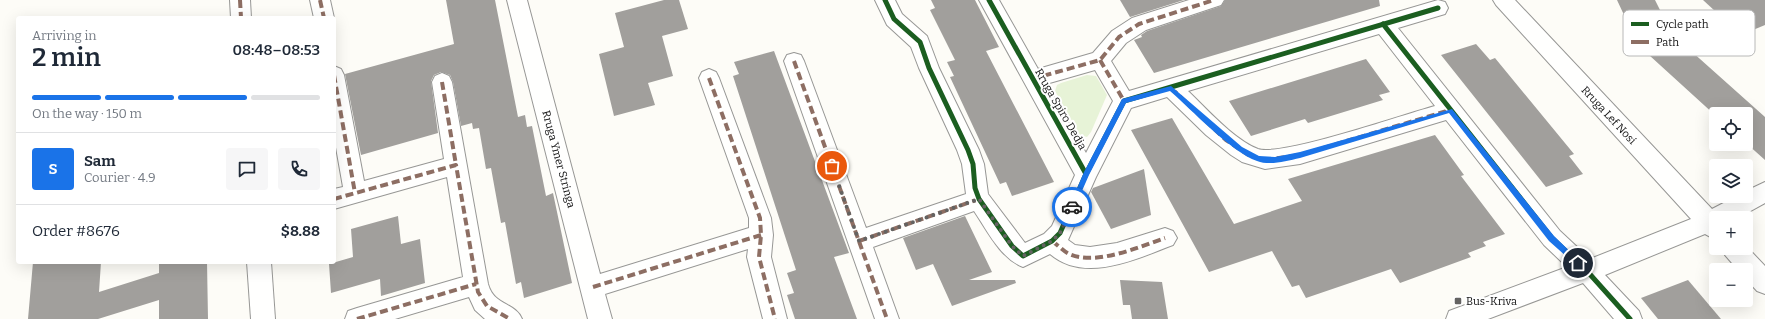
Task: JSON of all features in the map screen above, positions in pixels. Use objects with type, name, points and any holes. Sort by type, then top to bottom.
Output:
[{"type":"street","points":[[240,0],[241,16]]},
{"type":"street","points":[[320,0],[324,16]]},
{"type":"street","name":"Rruga Ymer Stringa","points":[[517,0],[593,287],[600,319]]},
{"type":"street","points":[[885,0],[894,19],[920,42],[929,68],[968,150],[973,164],[975,188],[979,199],[1012,246],[1023,256],[1052,241],[1060,233],[1086,174],[1124,101],[1438,8]]},
{"type":"street","name":"Rruga Spiro Dedja","points":[[989,0],[1086,174]]},
{"type":"street","points":[[1032,79],[1100,60],[1119,37],[1139,24],[1214,0]]},
{"type":"street","name":"Rruga Lef Nosi","points":[[1503,0],[1709,216]]},
{"type":"street","points":[[1383,24],[1552,238],[1587,272],[1630,319]]},
{"type":"street","points":[[1100,60],[1124,101]]},
{"type":"street","points":[[794,61],[887,319]]},
{"type":"street","points":[[709,78],[760,218],[761,235],[759,258],[775,319]]},
{"type":"street","points":[[442,82],[480,300],[486,306],[510,319]]},
{"type":"street","points":[[336,86],[355,193]]},
{"type":"street","points":[[1171,88],[1240,149],[1258,159],[1269,160],[1300,155],[1450,110]]},
{"type":"street","points":[[336,198],[456,165]]},
{"type":"street","points":[[1733,211],[1765,192]]},
{"type":"street","points":[[859,241],[979,199]]},
{"type":"street","points":[[1458,319],[1587,272],[1709,224]]},
{"type":"street","points":[[593,287],[761,235]]},
{"type":"street","points":[[1052,241],[1070,254],[1088,257],[1118,254],[1165,238]]},
{"type":"street","points":[[1738,255],[1765,284]]},
{"type":"street","points":[[259,264],[263,319]]},
{"type":"street","points":[[357,319],[476,284]]},
{"type":"green space","points":[[1087,75],[1096,76],[1107,95],[1091,132],[1087,137],[1080,135],[1055,91],[1057,85],[1061,83]]},
{"type":"building","points":[[446,0],[495,0],[518,117],[525,115],[527,127],[532,126],[546,196],[553,193],[572,283],[524,298],[521,282],[516,284],[505,222],[501,223],[491,168],[486,169],[479,128],[473,129],[472,123],[461,126],[453,82],[450,75],[441,72],[434,75],[431,81],[438,133],[361,155],[345,74],[454,44]]},
{"type":"building","points":[[664,0],[679,0],[688,29],[662,36],[673,76],[648,83],[655,105],[614,116],[599,54],[624,47],[615,13]]},
{"type":"building","points":[[931,0],[975,0],[999,47],[986,51],[1054,182],[1012,196],[1006,182],[1000,184],[950,77],[954,76],[947,62],[955,60],[930,10],[935,8]]},
{"type":"building","points":[[1120,0],[1184,0],[1130,17]]},
{"type":"building","points":[[1225,0],[1379,0],[1380,6],[1154,73],[1134,40],[1142,37],[1141,35],[1147,31],[1221,6]]},
{"type":"building","points":[[1617,0],[1655,0],[1660,10],[1623,10],[1623,13]]},
{"type":"building","points":[[1703,0],[1765,0],[1765,25],[1755,29],[1755,10],[1714,10]]},
{"type":"building","points":[[1476,44],[1490,60],[1495,58],[1574,154],[1569,156],[1583,174],[1546,187],[1441,55]]},
{"type":"building","points":[[774,51],[849,253],[834,257],[857,319],[795,319],[787,295],[794,293],[787,273],[796,270],[733,76],[739,74],[734,62]]},
{"type":"building","points":[[1650,56],[1697,56],[1765,117],[1765,160],[1753,149],[1753,107],[1709,107],[1709,110]]},
{"type":"building","points":[[1366,59],[1390,92],[1379,95],[1383,100],[1308,123],[1305,119],[1251,136],[1229,101]]},
{"type":"building","points":[[1172,118],[1234,224],[1302,201],[1288,179],[1435,135],[1464,175],[1461,176],[1505,234],[1483,242],[1486,246],[1468,253],[1471,257],[1400,283],[1391,269],[1306,298],[1299,285],[1292,287],[1272,251],[1209,272],[1131,130]]},
{"type":"building","points":[[1144,169],[1151,215],[1111,229],[1091,192],[1093,188]]},
{"type":"building","points":[[398,216],[401,244],[420,239],[425,283],[381,296],[380,279],[331,293],[329,264],[336,264],[336,262],[353,257],[351,229]]},
{"type":"building","points":[[965,216],[992,272],[969,280],[1015,280],[1016,283],[952,306],[933,264],[916,270],[903,238]]},
{"type":"building","points":[[33,264],[101,264],[99,292],[159,273],[159,264],[207,264],[208,319],[159,319],[159,300],[98,319],[28,319]]},
{"type":"building","points":[[1120,280],[1162,282],[1168,319],[1132,319],[1130,305],[1123,305]]},
{"type":"building","points":[[1688,280],[1709,305],[1709,307],[1711,307],[1721,319],[1658,319],[1641,298]]},
{"type":"marked path","points":[[240,0],[241,16]]},
{"type":"marked path","points":[[320,0],[324,16]]},
{"type":"marked path","points":[[1032,79],[1100,60],[1119,37],[1139,24],[1214,0]]},
{"type":"marked path","points":[[1100,60],[1124,101]]},
{"type":"marked path","points":[[794,61],[887,319]]},
{"type":"marked path","points":[[709,78],[760,218],[761,235],[759,257],[775,319]]},
{"type":"marked path","points":[[442,82],[456,165]]},
{"type":"marked path","points":[[336,86],[355,193]]},
{"type":"marked path","points":[[1171,88],[1226,140],[1250,156],[1265,160],[1300,155],[1450,110]]},
{"type":"marked path","points":[[336,198],[456,165],[478,292],[487,306],[510,319]]},
{"type":"marked path","points":[[859,241],[979,199]]},
{"type":"marked path","points":[[593,287],[761,235]]},
{"type":"marked path","points":[[1052,241],[1069,254],[1090,258],[1117,254],[1165,238]]},
{"type":"marked path","points":[[357,319],[476,284]]},
{"type":"cycle path","points":[[885,0],[894,19],[920,42],[929,68],[968,150],[973,164],[975,188],[979,199],[1012,246],[1023,256],[1052,241],[1060,233],[1086,174],[989,0]]},
{"type":"cycle path","points":[[1086,174],[1124,101],[1438,8]]},
{"type":"cycle path","points":[[1383,24],[1552,238],[1587,271],[1630,319]]},
{"type":"way so far","points":[[832,166],[859,241],[979,199],[1012,246],[1023,256],[1052,241],[1060,233],[1072,207]]},
{"type":"place","name":"Bus-Kriva","points":[[1458,301]]},
{"type":"route","points":[[1072,207],[1086,174],[1124,101],[1171,88],[1216,130],[1240,149],[1258,159],[1267,160],[1300,155],[1450,110],[1552,238],[1578,263]]}]
